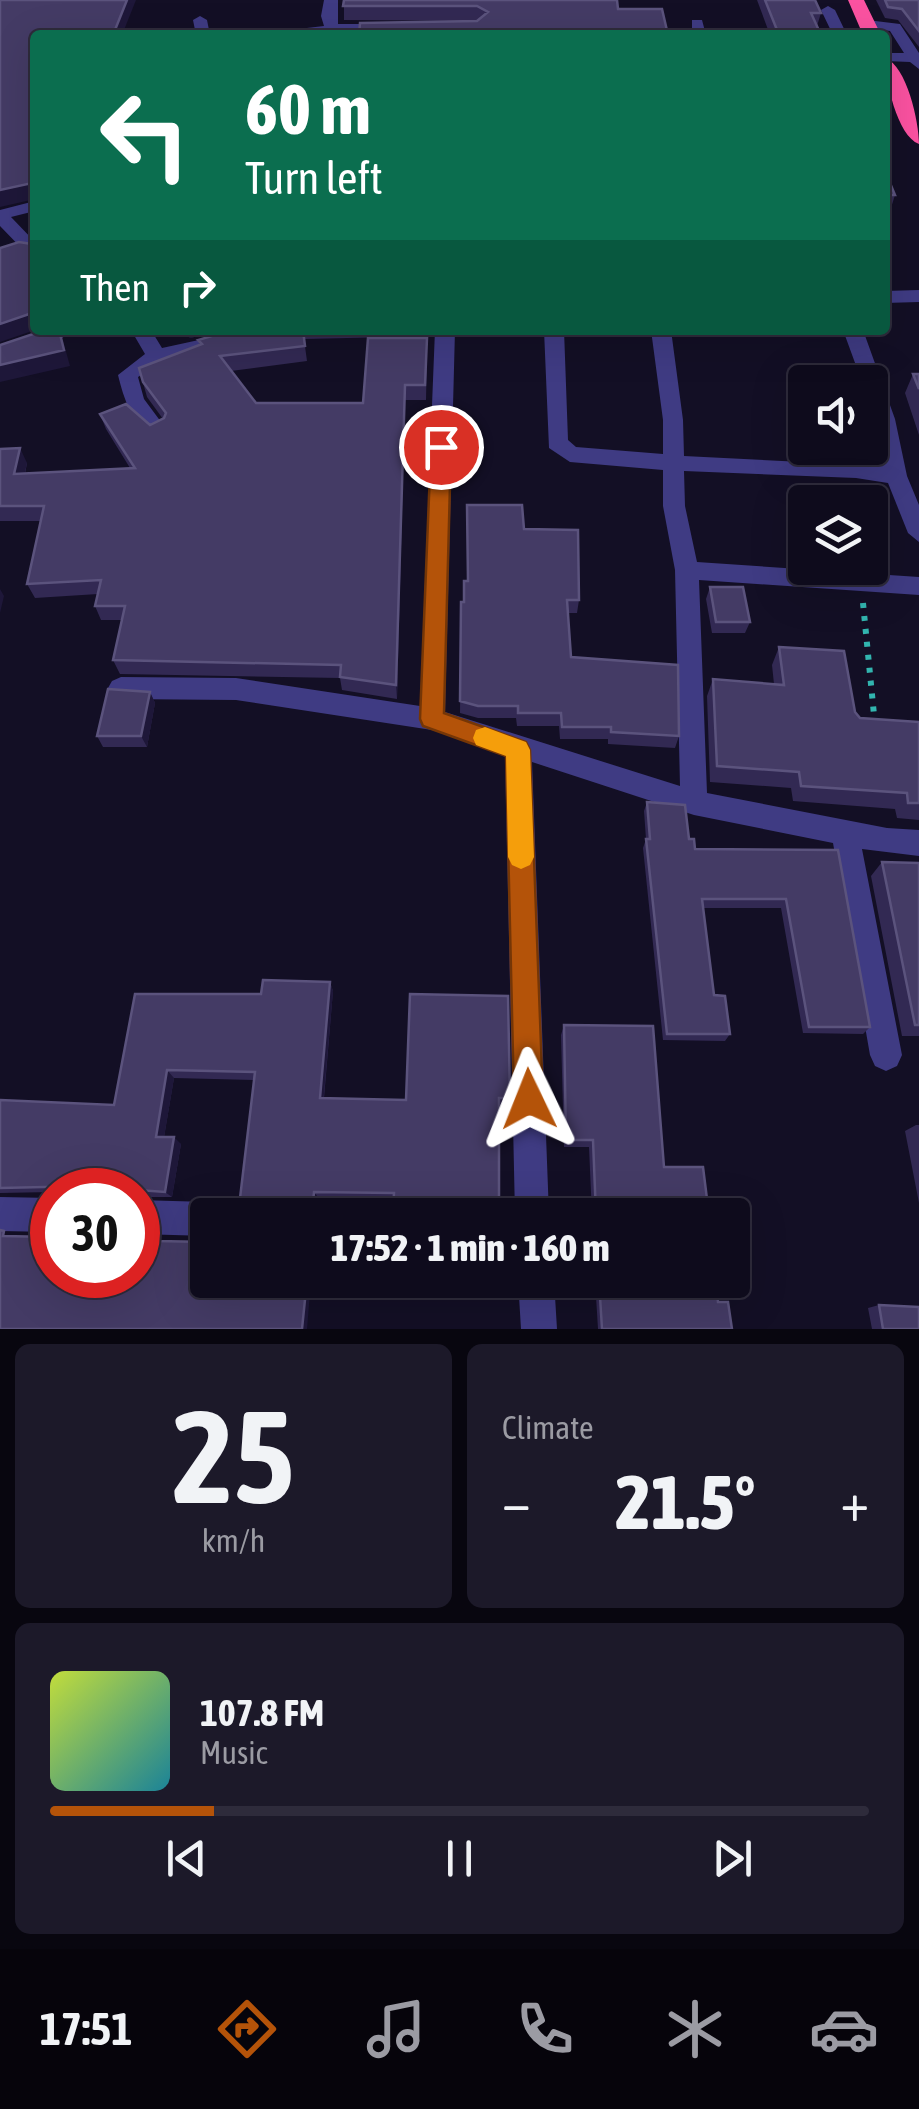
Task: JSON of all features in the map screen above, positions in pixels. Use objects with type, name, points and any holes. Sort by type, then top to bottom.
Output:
[{"type":"highway","points":[[856,0],[870,30]]},
{"type":"highway","points":[[890,67],[912,104],[919,138]]},
{"type":"main road","points":[[0,353],[51,335]]},
{"type":"street","points":[[330,0],[332,30]]},
{"type":"street","points":[[828,10],[838,30]]},
{"type":"street","points":[[870,30],[895,27],[917,57]]},
{"type":"street","points":[[356,30],[404,28]]},
{"type":"street","points":[[890,58],[917,57]]},
{"type":"street","points":[[28,246],[0,216],[30,207]]},
{"type":"street","points":[[0,247],[28,246]]},
{"type":"street","points":[[890,298],[919,296]]},
{"type":"street","points":[[143,335],[157,356]]},
{"type":"street","points":[[432,719],[445,335]]},
{"type":"street","points":[[554,335],[557,443],[570,454],[676,463],[856,470],[896,476]]},
{"type":"street","points":[[662,335],[676,463],[674,506],[687,570],[694,804]]},
{"type":"street","points":[[855,335],[885,420],[896,476],[919,533]]},
{"type":"street","points":[[156,430],[127,386],[128,375],[136,365],[157,356],[208,344]]},
{"type":"street","points":[[687,570],[788,577]]},
{"type":"street","points":[[888,584],[919,586]]},
{"type":"street","points":[[122,688],[236,689],[432,719],[694,804],[919,843]]},
{"type":"street","points":[[518,750],[531,1198]]},
{"type":"street","points":[[844,832],[886,1055]]},
{"type":"street","points":[[0,1214],[30,1214]]},
{"type":"street","points":[[160,1218],[190,1218]]},
{"type":"street","points":[[537,1298],[539,1329]]},
{"type":"path","points":[[861,585],[876,730]]},
{"type":"building","points":[[0,0],[127,0],[115,30],[30,30],[30,183],[0,190]]},
{"type":"building","points":[[344,0],[617,0],[618,9],[662,9],[667,30],[359,30],[360,23],[477,21],[488,12],[477,6],[343,6]]},
{"type":"building","points":[[765,0],[815,0],[821,13],[811,13],[819,30],[777,30]]},
{"type":"building","points":[[885,0],[919,0],[919,31],[902,9],[888,7]]},
{"type":"building","points":[[19,242],[30,244],[30,314],[0,324],[0,248]]},
{"type":"building","points":[[30,335],[60,335],[64,350],[0,365],[0,345]]},
{"type":"building","points":[[304,335],[305,346],[220,356],[256,403],[363,403],[368,338],[427,338],[425,385],[405,385],[396,685],[340,677],[341,665],[113,660],[125,606],[95,606],[101,580],[27,584],[44,506],[0,506],[0,449],[20,448],[14,474],[135,468],[100,414],[126,404],[150,425],[164,418],[166,413],[143,382],[139,368],[202,344],[198,340],[212,336]]},
{"type":"building","points":[[467,505],[522,505],[524,529],[578,530],[579,600],[567,600],[571,657],[678,665],[679,736],[611,732],[611,727],[562,727],[561,713],[518,713],[518,706],[478,706],[460,701],[461,602],[464,581],[468,581]]},
{"type":"building","points":[[710,587],[743,587],[750,622],[716,622]]},
{"type":"building","points":[[779,647],[844,651],[855,712],[860,718],[919,722],[919,803],[908,803],[907,793],[801,786],[799,772],[717,766],[713,679],[784,685]]},
{"type":"building","points":[[108,689],[150,692],[141,736],[97,736]]},
{"type":"building","points":[[647,802],[685,805],[689,839],[694,839],[695,849],[838,850],[870,1027],[809,1027],[786,899],[702,899],[714,995],[725,996],[730,1034],[667,1034],[646,839],[650,839]]},
{"type":"building","points":[[882,862],[919,863],[919,1025],[915,1025]]},
{"type":"building","points":[[263,980],[330,982],[320,1098],[406,1100],[410,994],[508,996],[510,1098],[499,1098],[499,1198],[394,1198],[394,1193],[314,1192],[313,1198],[240,1198],[255,1072],[167,1070],[156,1137],[174,1137],[165,1192],[160,1192],[160,1168],[30,1168],[30,1187],[0,1188],[0,1100],[114,1105],[135,994],[261,994]]},
{"type":"building","points":[[564,1025],[653,1026],[664,1167],[703,1167],[707,1198],[595,1198],[593,1140],[566,1140]]},
{"type":"building","points":[[0,1230],[4,1231],[3,1236],[30,1237],[30,1298],[160,1298],[160,1241],[190,1242],[190,1298],[305,1298],[302,1329],[0,1329]]},
{"type":"building","points":[[600,1298],[718,1298],[718,1302],[728,1302],[732,1329],[602,1329]]},
{"type":"building","points":[[879,1305],[919,1307],[919,1329],[883,1329]]},
{"type":"slow traffic","points":[[485,738],[518,750],[521,857]]},
{"type":"route","points":[[441,447],[432,719],[518,750],[529,1099]]}]
